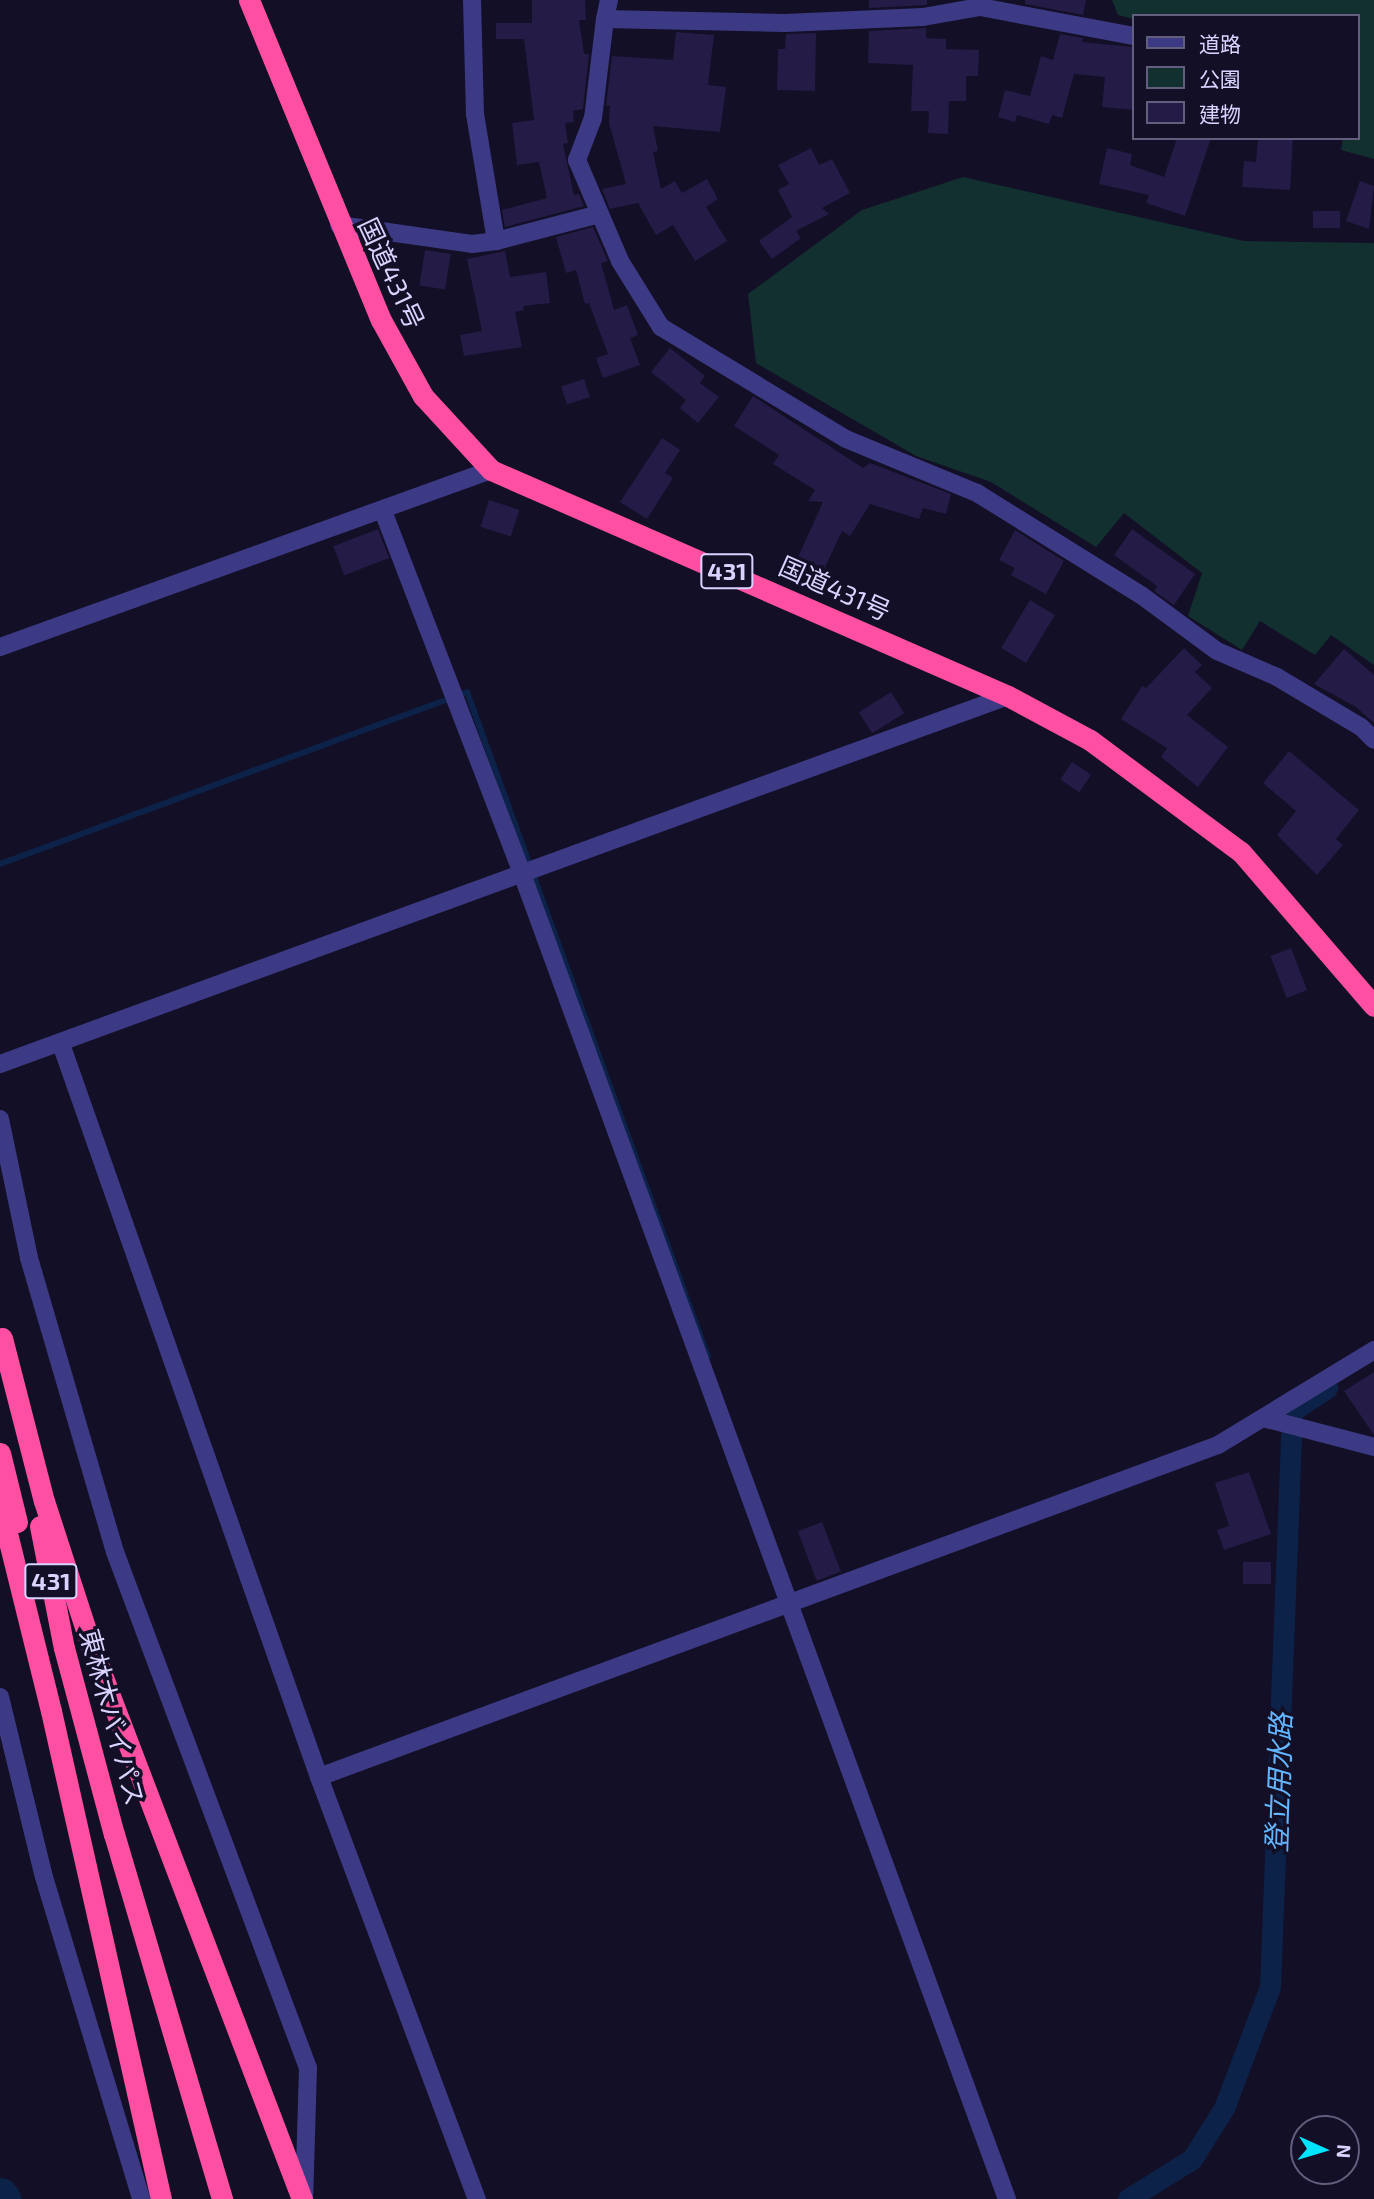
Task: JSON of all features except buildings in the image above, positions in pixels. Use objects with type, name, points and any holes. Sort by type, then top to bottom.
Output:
[{"type":"highway","name":"国道431号","points":[[249,0],[339,225],[381,320],[423,396],[491,470],[1008,696],[1090,740],[1241,852],[1374,1006]]},
{"type":"highway","points":[[1,1331],[44,1500],[91,1646],[303,2199]]},
{"type":"highway","name":"東林木バイパス","points":[[1,1331],[64,1648],[114,1834],[222,2199]]},
{"type":"highway","name":"東林木バイパス","points":[[0,1453],[50,1650],[114,1834]]},
{"type":"highway","points":[[0,1506],[51,1711],[161,2199]]},
{"type":"street","points":[[472,0],[475,114],[496,241]]},
{"type":"street","points":[[609,0],[593,118],[576,160],[620,261],[661,327],[846,439],[977,493],[1141,595],[1217,651],[1278,677],[1361,727],[1374,740]]},
{"type":"street","points":[[605,19],[785,23],[923,17],[980,7],[1132,36]]},
{"type":"street","points":[[339,225],[472,244],[496,241],[600,214]]},
{"type":"street","points":[[0,648],[491,470]]},
{"type":"street","points":[[383,511],[521,871],[787,1606],[1007,2199]]},
{"type":"street","points":[[0,1064],[61,1044],[521,871],[1008,696]]},
{"type":"street","points":[[61,1044],[319,1777],[477,2199]]},
{"type":"street","points":[[0,1119],[29,1258],[115,1552],[308,2068],[303,2199]]},
{"type":"street","points":[[319,1777],[1218,1446],[1374,1350]]},
{"type":"street","points":[[1263,1418],[1374,1447]]},
{"type":"street","points":[[0,1697],[44,1877],[141,2199]]},
{"type":"green space","points":[[1112,0],[1374,0],[1374,159],[1341,150],[1343,140],[1360,140],[1360,14],[1132,14],[1132,18],[1118,15]]},
{"type":"green space","points":[[963,177],[1244,241],[1374,243],[1374,665],[1331,635],[1315,655],[1260,621],[1242,650],[1188,616],[1202,573],[1124,513],[1096,547],[991,482],[916,456],[756,363],[748,294],[862,210]]},
{"type":"waterway","points":[[0,864],[467,692],[708,1357]]},
{"type":"waterway","name":"登立用水路","points":[[1128,2199],[1192,2159],[1224,2108],[1270,1987],[1292,1411],[1327,1388]]}]
